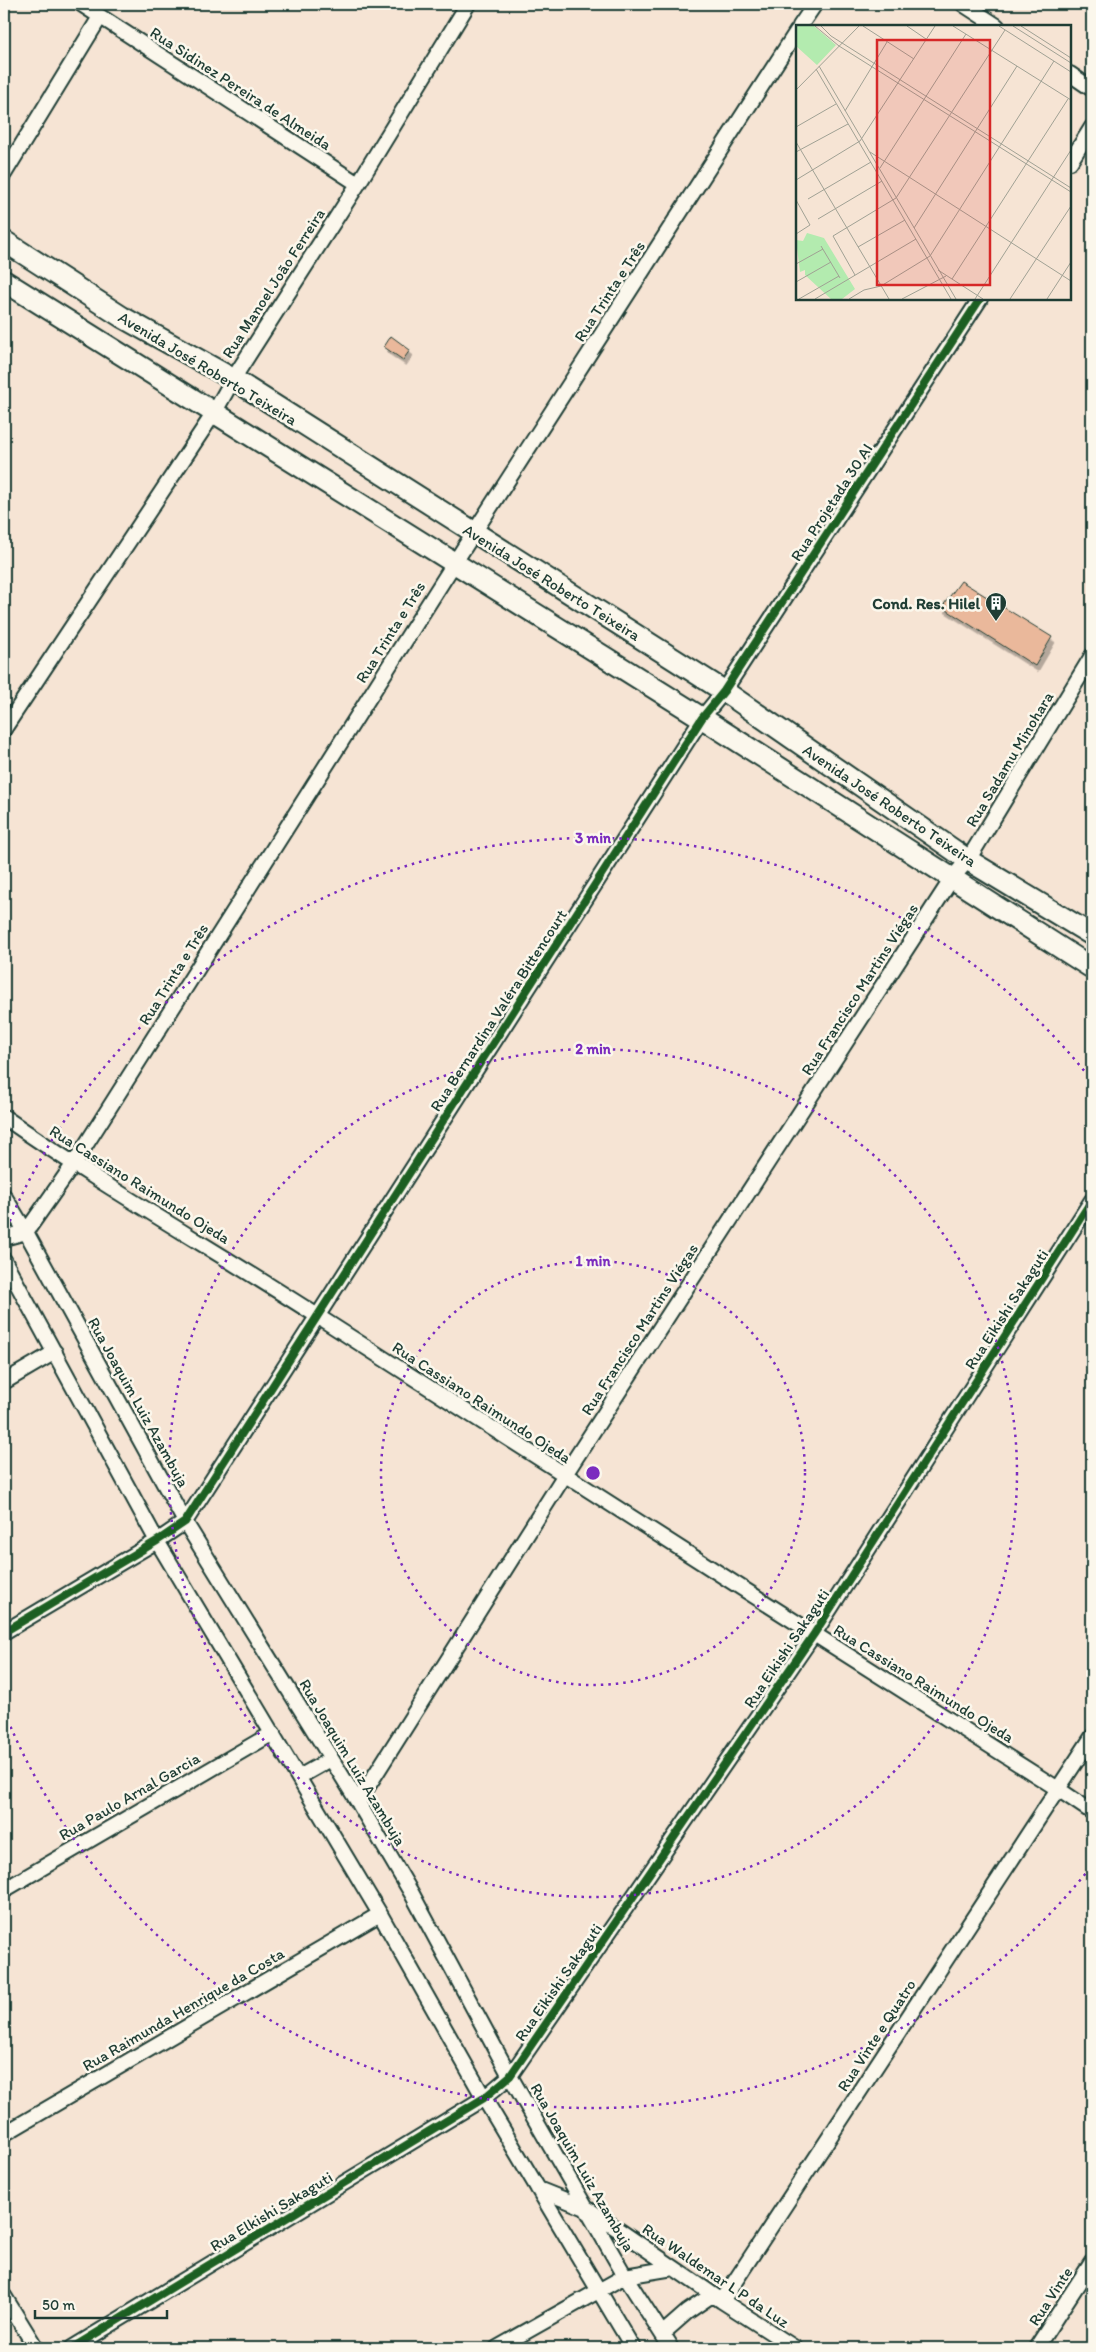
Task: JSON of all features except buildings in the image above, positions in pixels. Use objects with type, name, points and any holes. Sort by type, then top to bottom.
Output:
[{"type":"street","name":"Rua Sidinez Pereira de Almeida","points":[[81,4],[358,184]]},
{"type":"street","name":"Rua Manoel João Ferreira","points":[[4,729],[214,413],[233,379],[358,184],[468,4]]},
{"type":"street","points":[[801,25],[815,4]]},
{"type":"street","points":[[962,4],[995,25]]},
{"type":"street","points":[[4,174],[100,17]]},
{"type":"street","name":"Rua Trinta e Três","points":[[26,1232],[73,1165],[473,533],[796,33]]},
{"type":"street","points":[[1071,75],[1092,89]]},
{"type":"street","points":[[1071,160],[1092,127]]},
{"type":"street","name":"Avenida José Roberto Teixeira","points":[[4,241],[122,317],[233,379],[724,691],[968,860],[1092,935]]},
{"type":"street","name":"Avenida José Roberto Teixeira","points":[[4,281],[455,562],[1092,968]]},
{"type":"street","name":"Rua Projetada 30 AI","points":[[702,718],[724,691],[979,300]]},
{"type":"street","name":"Rua Sadamu Minohara","points":[[952,877],[968,860],[1092,656]]},
{"type":"street","name":"Rua Bernardina Valéra Bittencourt","points":[[185,1522],[702,718]]},
{"type":"street","name":"Rua Francisco Martins Viégas","points":[[358,1802],[564,1476],[952,877]]},
{"type":"street","name":"Rua Cassiano Raimundo Ojeda","points":[[4,1117],[73,1165],[318,1316],[564,1476],[1092,1812]]},
{"type":"street","name":"Rua Joaquim Luiz Azambuja","points":[[4,1196],[26,1232],[185,1522],[358,1802],[412,1894],[510,2076],[626,2276],[671,2348]]},
{"type":"street","name":"Rua Eikishi Sakaguti","points":[[484,2098],[510,2076],[814,1634],[1092,1200]]},
{"type":"street","points":[[4,1238],[26,1232]]},
{"type":"street","points":[[4,1260],[56,1352],[121,1478],[157,1541],[380,1914],[484,2098],[633,2348]]},
{"type":"street","points":[[4,1382],[56,1352]]},
{"type":"street","points":[[4,1632],[157,1541],[185,1522]]},
{"type":"street","name":"Rua Paulo Arnal Garcia","points":[[4,1890],[272,1733]]},
{"type":"street","name":"Rua Vinte e Quatro","points":[[717,2298],[1092,1736]]},
{"type":"street","points":[[299,1777],[332,1759]]},
{"type":"street","name":"Rua Raimunda Henrique da Costa","points":[[4,2134],[380,1914]]},
{"type":"street","name":"Rua Elkishi Sakaguti","points":[[72,2348],[484,2098]]},
{"type":"street","name":"Rua Waldemar L P da Luz","points":[[538,2189],[588,2209],[717,2298],[795,2348]]},
{"type":"street","name":"Rua Vinte","points":[[1036,2348],[1092,2262]]},
{"type":"street","points":[[497,2348],[626,2276],[673,2268]]},
{"type":"street","points":[[4,2296],[36,2348]]},
{"type":"street","points":[[662,2334],[688,2312],[717,2298]]},
{"type":"cycle path","points":[[4,1632],[157,1541],[185,1522],[702,718],[724,691],[979,300]]},
{"type":"cycle path","points":[[72,2348],[484,2098],[510,2076],[814,1634],[1092,1200]]},
{"type":"place","name":"Cond. Res. Hilel","points":[[996,622]]}]
